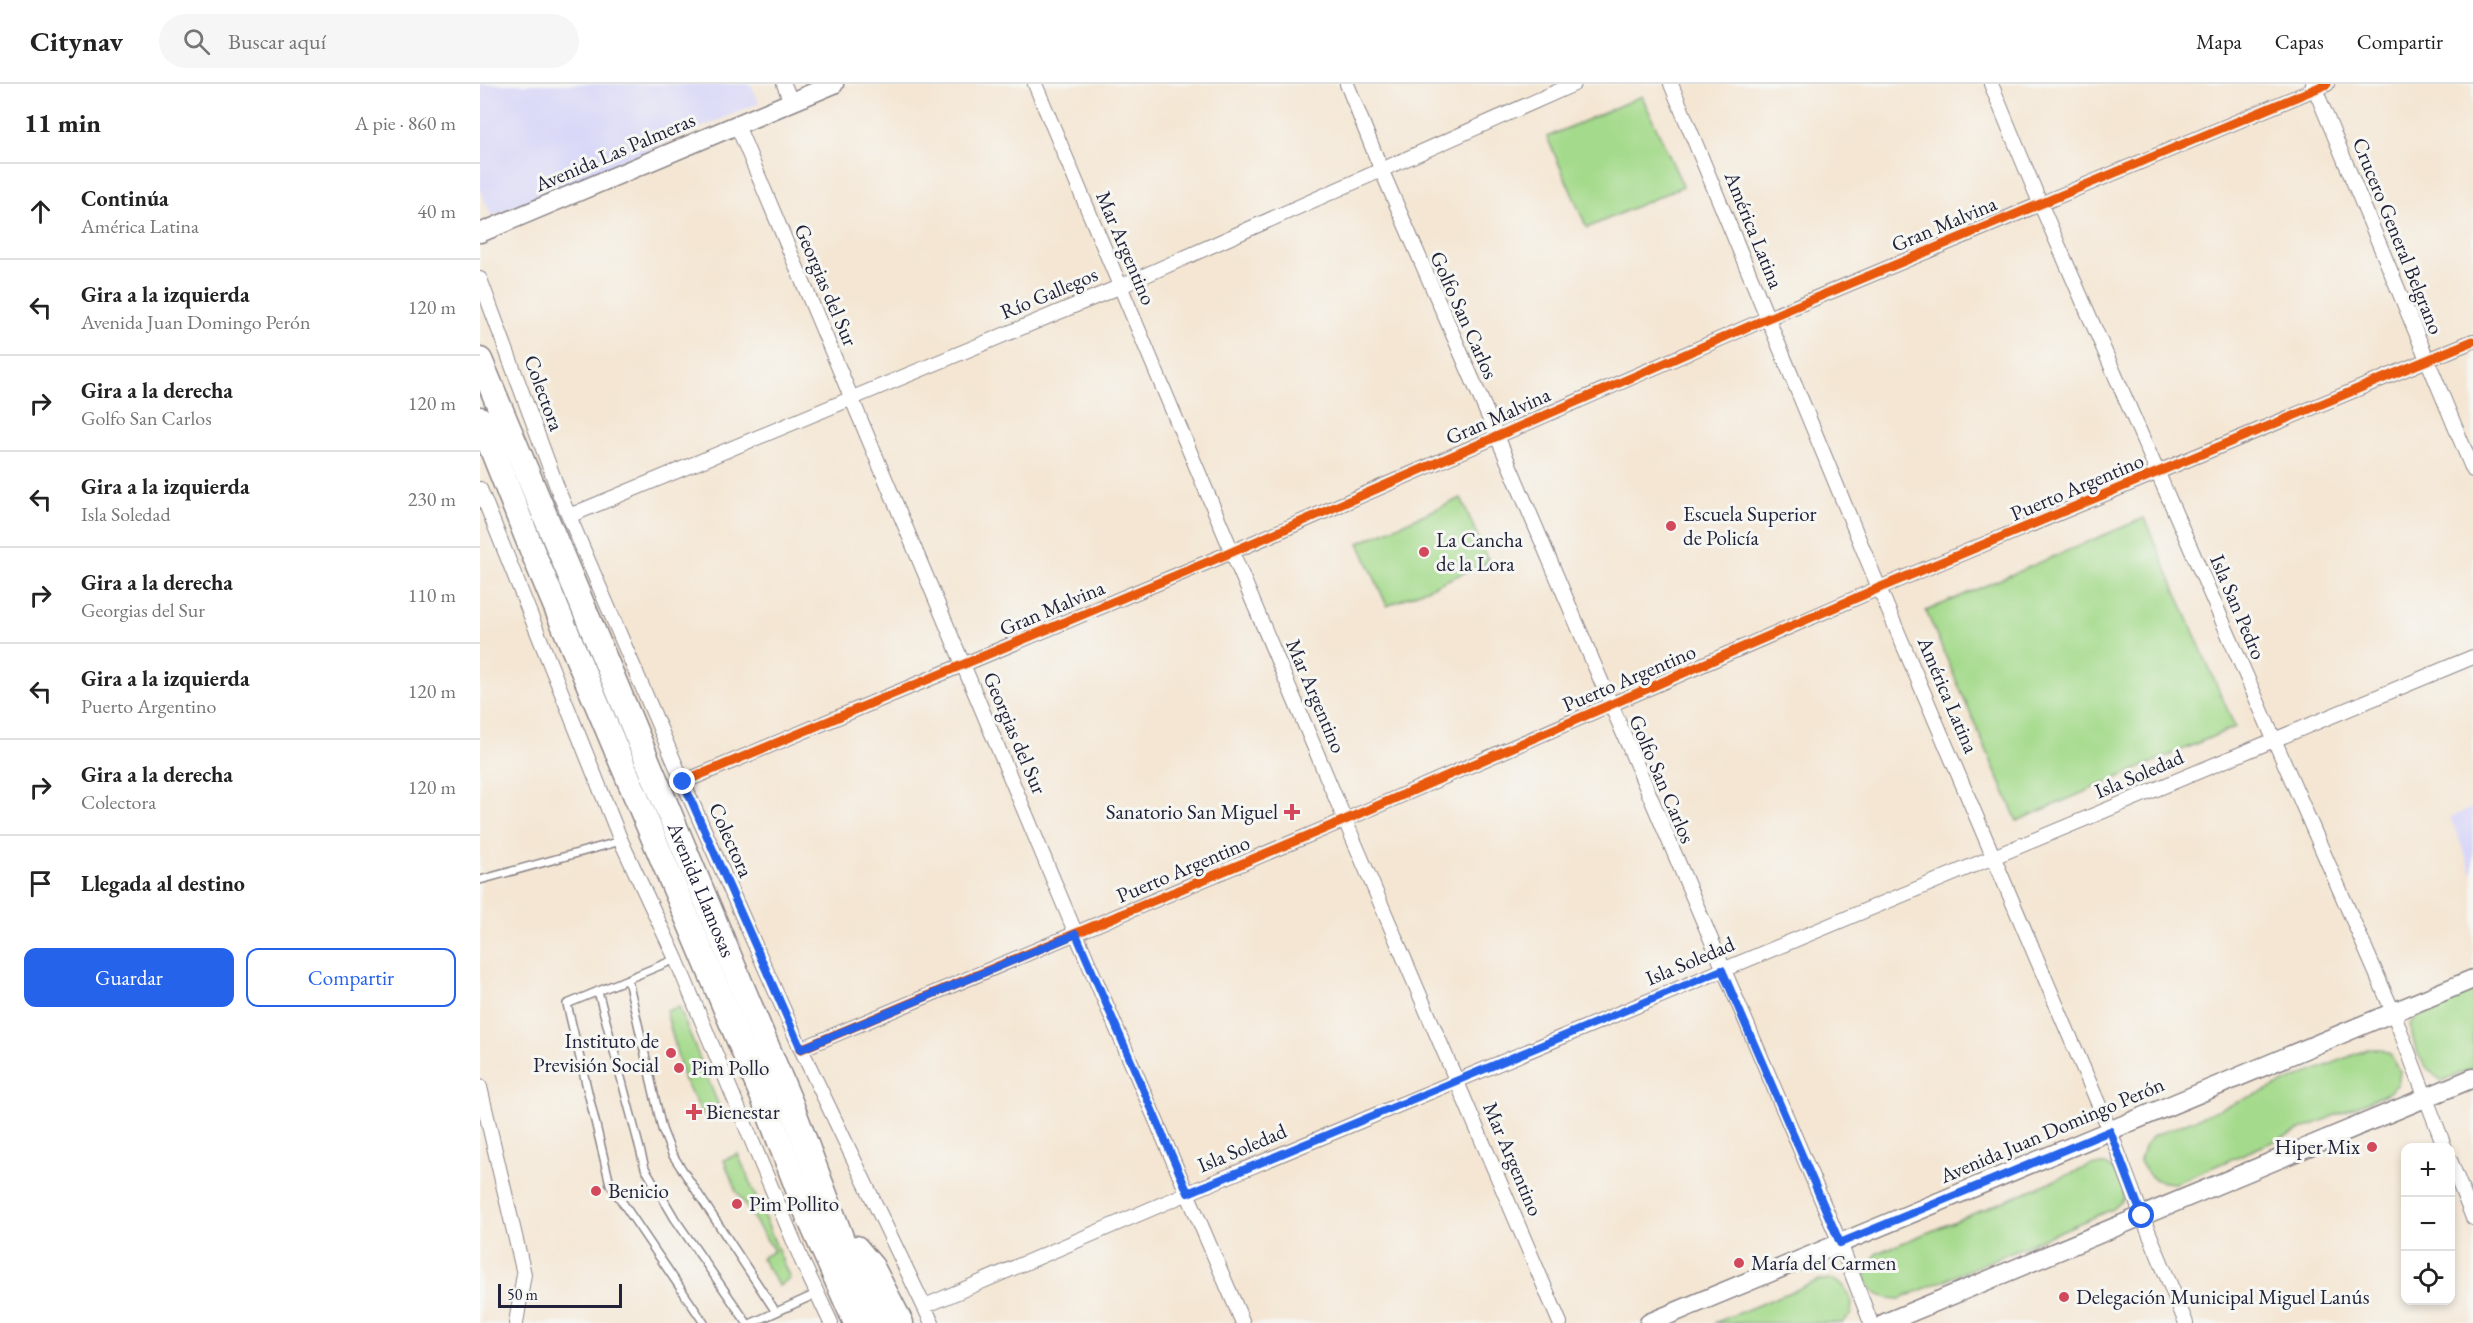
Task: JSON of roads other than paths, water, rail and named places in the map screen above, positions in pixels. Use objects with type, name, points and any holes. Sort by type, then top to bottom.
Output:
[{"type":"highway","name":"Avenida Llamosas","points":[[480,360],[791,1104],[835,1221],[880,1323]]},
{"type":"highway","name":"Avenida Llamosas","points":[[480,419],[534,555],[762,1095],[819,1240],[856,1323]]},
{"type":"highway","points":[[835,1221],[872,1267],[901,1323]]},
{"type":"main road","name":"Avenida Las Palmeras","points":[[480,233],[834,84]]},
{"type":"main road","name":"Avenida Juan Domingo Perón","points":[[1649,1323],[2473,979]]},
{"type":"main road","points":[[1885,1323],[2473,1078]]},
{"type":"street","points":[[784,84],[791,102]]},
{"type":"street","name":"Mar Argentino","points":[[1035,84],[1560,1323]]},
{"type":"street","name":"Golfo San Carlos","points":[[1347,84],[1381,169],[1840,1243],[1871,1323]]},
{"type":"street","name":"Río Gallegos","points":[[569,516],[1119,286],[1574,84]]},
{"type":"street","name":"América Latina","points":[[1671,84],[1879,588],[2110,1131],[2186,1323]]},
{"type":"street","name":"Isla San Pedro","points":[[1991,84],[2040,203],[2393,1012],[2443,1143]]},
{"type":"street","name":"Gran Malvina","points":[[683,782],[1232,552],[1768,318],[2318,86]]},
{"type":"street","name":"Crucero General Belgrano","points":[[2318,86],[2426,360],[2473,470]]},
{"type":"street","name":"Georgias del Sur","points":[[737,125],[850,399],[1243,1323]]},
{"type":"street","name":"Colectora","points":[[480,279],[483,299],[569,516],[683,782],[801,1049],[932,1323]]},
{"type":"street","name":"Puerto Argentino","points":[[801,1049],[1345,820],[1879,588],[2473,341]]},
{"type":"street","points":[[480,489],[621,841],[676,959],[816,1294],[831,1323]]},
{"type":"street","name":"Isla Soledad","points":[[925,1306],[1188,1193],[2473,657]]},
{"type":"street","points":[[480,1087],[524,1274],[516,1323]]},
{"type":"street","points":[[2455,1171],[2473,1218]]},
{"type":"lane","points":[[480,880],[621,841]]},
{"type":"lane","points":[[676,959],[567,1004],[610,1184],[704,1323]]},
{"type":"lane","points":[[628,980],[662,1129],[672,1154],[776,1312]]},
{"type":"lane","points":[[598,991],[645,1168],[675,1219],[747,1323]]},
{"type":"lane","points":[[752,1323],[816,1294]]},
{"type":"place","name":"Escuela Superior de Policía","points":[[1671,526]]},
{"type":"place","name":"La Cancha de la Lora","points":[[1424,552]]},
{"type":"place","name":"Sanatorio San Miguel","points":[[1292,812]]},
{"type":"place","name":"Instituto de Previsión Social","points":[[671,1053]]},
{"type":"place","name":"Pim Pollo","points":[[679,1068]]},
{"type":"place","name":"Bienestar","points":[[694,1112]]},
{"type":"place","name":"Hiper Mix","points":[[2372,1147]]},
{"type":"place","name":"Benicio","points":[[596,1191]]},
{"type":"place","name":"Pim Pollito","points":[[737,1204]]},
{"type":"place","name":"María del Carmen","points":[[1739,1263]]},
{"type":"place","name":"Delegación Municipal Miguel Lanús","points":[[2064,1297]]}]
